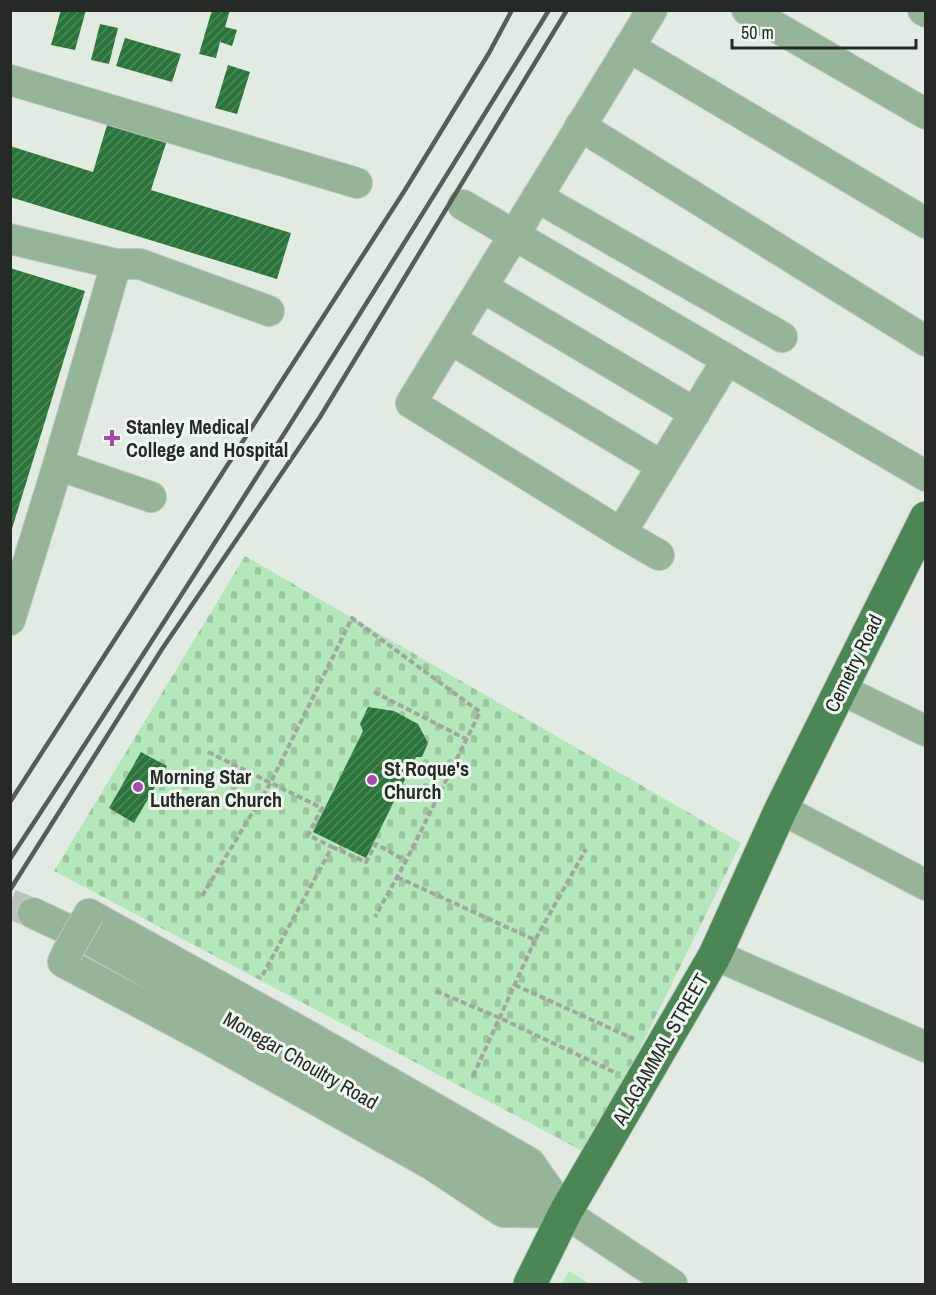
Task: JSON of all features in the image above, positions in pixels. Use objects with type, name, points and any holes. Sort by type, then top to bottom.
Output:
[{"type":"main road","name":"Cemetry Road","points":[[781,809],[926,518]]},
{"type":"main road","name":"ALAGAMMAL STREET","points":[[530,1284],[566,1213],[658,1050],[715,955],[781,809]]},
{"type":"street","points":[[652,10],[411,403],[659,555]]},
{"type":"street","points":[[747,10],[926,114]]},
{"type":"street","points":[[629,47],[926,223]]},
{"type":"street","points":[[10,80],[357,183]]},
{"type":"street","points":[[580,126],[926,341]]},
{"type":"street","points":[[537,197],[782,337]]},
{"type":"street","points":[[464,205],[926,476]]},
{"type":"street","points":[[10,238],[116,264],[140,264],[269,311]]},
{"type":"street","points":[[10,620],[116,264]]},
{"type":"street","points":[[482,287],[695,413]]},
{"type":"street","points":[[450,339],[662,466]]},
{"type":"street","points":[[621,533],[727,360]]},
{"type":"street","points":[[58,465],[150,497]]},
{"type":"street","points":[[840,688],[926,731]]},
{"type":"street","points":[[781,809],[926,885]]},
{"type":"street","name":"Monegar Choultry Road","points":[[33,913],[88,939],[354,1089],[566,1213],[672,1284]]},
{"type":"street","points":[[89,914],[530,1163],[566,1213],[503,1212],[432,1166],[204,1037],[63,962],[89,914]]},
{"type":"street","points":[[715,955],[926,1047]]},
{"type":"path","points":[[202,896],[271,782],[352,618],[480,712],[375,918]]},
{"type":"path","points":[[374,692],[466,740]]},
{"type":"path","points":[[208,752],[322,808],[308,835],[366,862],[376,844],[406,861]]},
{"type":"path","points":[[247,1002],[332,847]]},
{"type":"path","points":[[473,1076],[535,940],[586,849]]},
{"type":"path","points":[[397,877],[535,940]]},
{"type":"path","points":[[515,985],[658,1050]]},
{"type":"path","points":[[436,991],[500,1018],[639,1084]]},
{"type":"green space","points":[[245,556],[741,843],[588,1154],[54,871]]},
{"type":"green space","points":[[569,1271],[590,1284],[562,1284]]},
{"type":"building","points":[[61,10],[86,10],[75,50],[51,45]]},
{"type":"building","points":[[212,10],[230,10],[225,27],[237,30],[232,46],[220,42],[216,58],[199,54]]},
{"type":"building","points":[[100,24],[118,28],[109,64],[91,60]]},
{"type":"building","points":[[125,38],[181,54],[172,82],[116,66]]},
{"type":"building","points":[[228,65],[250,72],[237,114],[215,108]]},
{"type":"building","points":[[110,115],[169,134],[151,190],[291,233],[277,279],[10,197],[10,146],[93,172]]},
{"type":"building","points":[[10,268],[85,291],[11,532],[10,532]]},
{"type":"building","name":"St Roque's Church","points":[[368,707],[394,711],[418,724],[428,743],[422,757],[416,757],[366,858],[313,832],[363,731],[360,724]]},
{"type":"building","name":"Morning Star Lutheran Church","points":[[141,752],[167,766],[134,823],[109,808]]},
{"type":"tunnel","points":[[10,904],[33,913]]},
{"type":"railway","points":[[10,802],[405,190],[489,53],[512,10]]},
{"type":"railway","points":[[10,859],[282,436],[549,10]]},
{"type":"railway","points":[[10,890],[162,649],[320,417],[567,10]]},
{"type":"place","name":"Stanley Medical College and Hospital","points":[[112,438]]},
{"type":"place","name":"St Roque's Church","points":[[372,780]]},
{"type":"place","name":"Morning Star Lutheran Church","points":[[138,787]]}]
